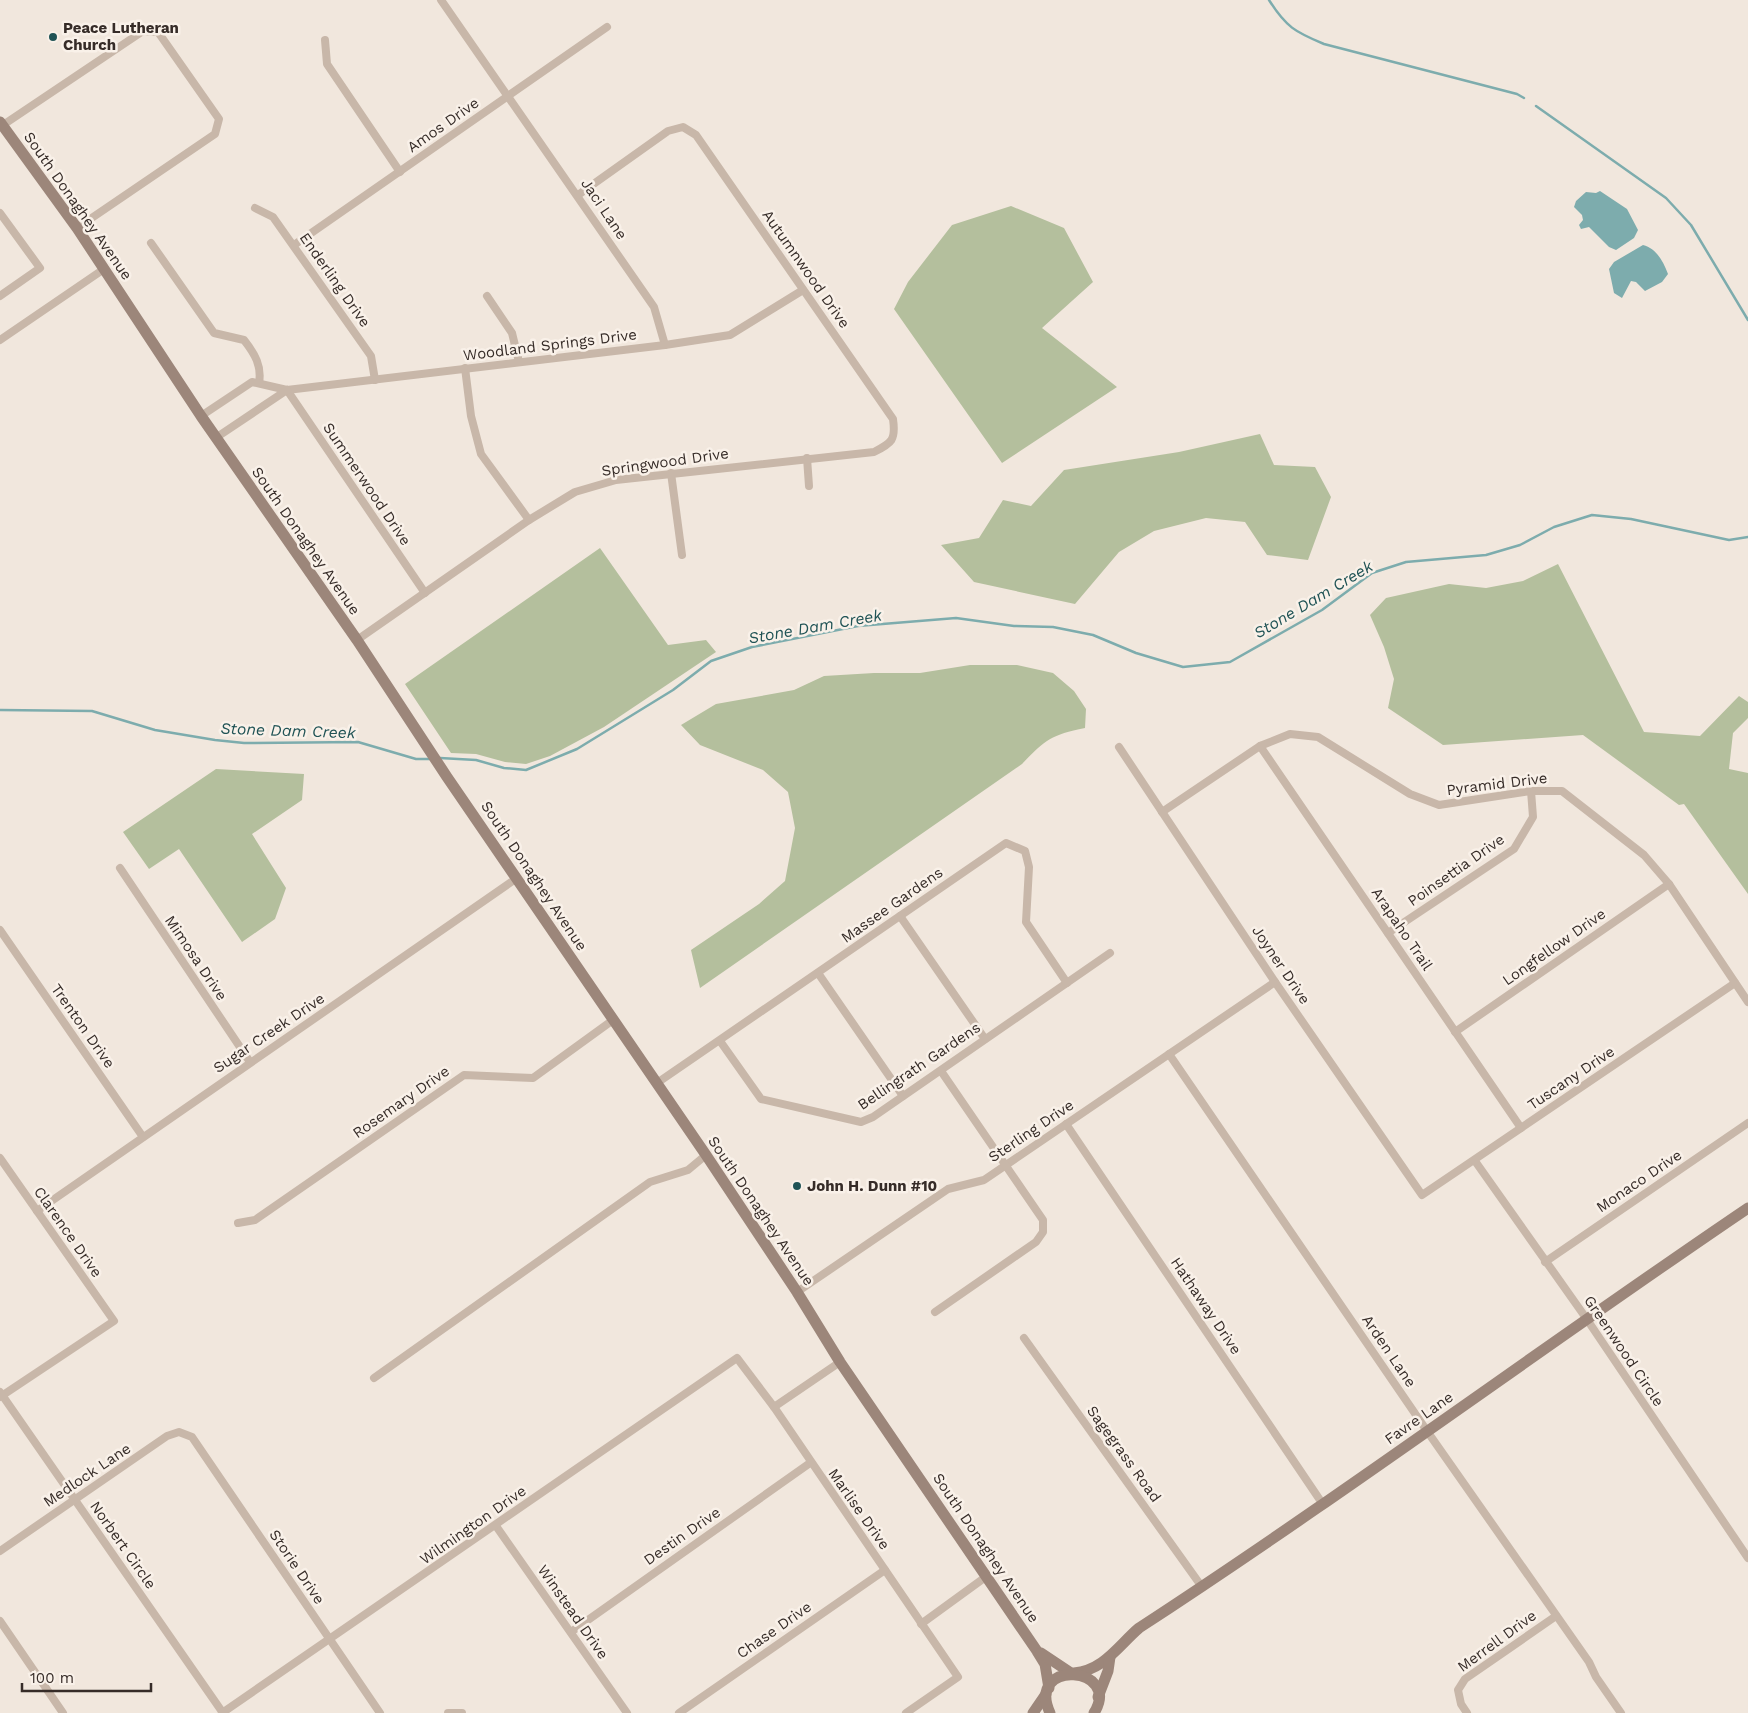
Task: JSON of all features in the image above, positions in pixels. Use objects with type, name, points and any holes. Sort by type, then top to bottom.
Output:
[{"type":"street","name":"Jaci Lane","points":[[441,0],[654,307],[665,345]]},
{"type":"street","name":"Amos Drive","points":[[294,246],[607,27]]},
{"type":"street","points":[[1,124],[143,31],[158,32],[219,120],[215,134],[77,228]]},
{"type":"street","points":[[325,40],[327,64],[400,172]]},
{"type":"street","name":"South Donaghey Avenue","points":[[1,124],[77,228],[201,416],[357,640],[448,777],[706,1154],[797,1292],[840,1362],[1037,1651],[1045,1664],[1048,1690],[1046,1699],[1050,1713]]},
{"type":"street","name":"Autumnwood Drive","points":[[578,195],[668,131],[683,127],[696,135],[893,419],[895,434]]},
{"type":"street","name":"Enderling Drive","points":[[255,208],[273,217],[371,356],[374,380]]},
{"type":"street","points":[[0,213],[40,268],[0,296]]},
{"type":"street","points":[[151,243],[214,333],[244,340],[256,355],[261,372],[259,383],[252,382],[201,416]]},
{"type":"street","points":[[0,340],[104,269]]},
{"type":"street","name":"Woodland Springs Drive","points":[[259,383],[288,390],[665,345],[730,335],[803,290]]},
{"type":"street","points":[[487,296],[512,333],[519,362]]},
{"type":"street","points":[[465,368],[470,416],[481,454],[529,520]]},
{"type":"street","name":"Woodland Springs Drive","points":[[217,437],[288,390]]},
{"type":"street","name":"Summerwood Drive","points":[[288,390],[425,593]]},
{"type":"street","name":"Springwood Drive","points":[[357,640],[529,520],[575,492],[616,480],[874,452],[889,444],[895,434]]},
{"type":"street","points":[[808,458],[809,486]]},
{"type":"street","points":[[671,473],[682,555]]},
{"type":"street","name":"Pyramid Drive","points":[[1162,812],[1260,746],[1290,734],[1318,737],[1410,794],[1439,805],[1531,791],[1562,790],[1644,855],[1669,884],[1748,1002]]},
{"type":"street","name":"Arapaho Trail","points":[[1260,746],[1521,1128]]},
{"type":"street","name":"Joyner Drive","points":[[1119,748],[1275,982],[1422,1195]]},
{"type":"street","name":"Poinsettia Drive","points":[[1388,933],[1514,849],[1533,817],[1531,791]]},
{"type":"street","name":"Massee Gardens","points":[[657,1083],[1006,843],[1026,852],[1029,867],[1026,922],[1067,983]]},
{"type":"street","name":"Mimosa Drive","points":[[120,868],[250,1062]]},
{"type":"street","name":"Sugar Creek Drive","points":[[37,1212],[517,878]]},
{"type":"street","name":"Longfellow Drive","points":[[1455,1032],[1669,884]]},
{"type":"street","points":[[900,916],[985,1039]]},
{"type":"street","name":"Trenton Drive","points":[[0,930],[143,1138]]},
{"type":"street","name":"Bellingrath Gardens","points":[[720,1041],[761,1099],[861,1122],[873,1117],[941,1071],[1110,953]]},
{"type":"street","points":[[818,973],[903,1096]]},
{"type":"street","name":"Sterling Drive","points":[[797,1292],[948,1190],[984,1180],[1275,982]]},
{"type":"street","name":"Tuscany Drive","points":[[1422,1195],[1475,1161],[1735,983]]},
{"type":"street","name":"Rosemary Drive","points":[[238,1223],[255,1220],[464,1075],[533,1078],[613,1020]]},
{"type":"street","name":"Arden Lane","points":[[1169,1054],[1589,1662],[1596,1677],[1621,1713]]},
{"type":"street","points":[[935,1312],[1036,1242],[1043,1232],[1043,1220],[941,1071]]},
{"type":"street","name":"Monaco Drive","points":[[1545,1262],[1748,1123]]},
{"type":"street","name":"Hathaway Drive","points":[[1066,1124],[1322,1503]]},
{"type":"street","points":[[374,1378],[650,1182],[688,1170],[706,1154]]},
{"type":"street","name":"Clarence Drive","points":[[0,1158],[114,1321],[1,1395]]},
{"type":"street","name":"Greenwood Circle","points":[[1475,1161],[1586,1318],[1748,1558]]},
{"type":"street","name":"Favre Lane","points":[[1048,1690],[1062,1675],[1094,1669],[1110,1657],[1139,1628],[1202,1587],[1428,1431],[1586,1318],[1748,1208]]},
{"type":"street","name":"Sagegrass Road","points":[[1024,1338],[1202,1587]]},
{"type":"street","name":"Marlise Drive","points":[[738,1358],[774,1407],[810,1463],[958,1677],[906,1713]]},
{"type":"street","name":"Wilmington Drive","points":[[222,1713],[738,1358]]},
{"type":"street","points":[[774,1407],[840,1362]]},
{"type":"street","name":"Norbert Circle","points":[[1,1395],[222,1713]]},
{"type":"street","name":"Medlock Lane","points":[[0,1551],[167,1436],[180,1432],[192,1437]]},
{"type":"street","name":"Storie Drive","points":[[192,1437],[380,1713]]},
{"type":"street","name":"Destin Drive","points":[[571,1632],[810,1463]]},
{"type":"street","name":"Winstead Drive","points":[[496,1526],[627,1713]]},
{"type":"street","name":"Chase Drive","points":[[679,1713],[884,1570]]},
{"type":"street","points":[[922,1624],[987,1576]]},
{"type":"street","name":"Merrell Drive","points":[[1467,1713],[1461,1704],[1458,1690],[1465,1679],[1556,1616]]},
{"type":"street","points":[[0,1621],[63,1713]]},
{"type":"street","name":"South Donaghey Avenue","points":[[1037,1651],[1072,1673],[1088,1678],[1093,1684],[1098,1697]]},
{"type":"street","points":[[1096,1712],[1098,1697],[1108,1671],[1110,1657]]},
{"type":"street","points":[[1033,1713],[1048,1690]]},
{"type":"street","points":[[448,1713],[462,1712]]},
{"type":"green space","points":[[1011,206],[1064,228],[1093,282],[1042,328],[1117,387],[1002,463],[894,309],[908,282],[952,225]]},
{"type":"green space","points":[[1260,434],[1274,465],[1315,467],[1331,497],[1308,560],[1267,555],[1245,522],[1206,518],[1154,531],[1119,552],[1075,604],[974,582],[941,545],[979,538],[1003,500],[1031,506],[1064,470],[1179,452]]},
{"type":"green space","points":[[600,548],[668,645],[706,640],[716,652],[604,727],[550,756],[526,764],[505,762],[476,754],[451,753],[405,684]]},
{"type":"green space","points":[[1558,564],[1644,732],[1700,736],[1739,696],[1748,702],[1748,718],[1733,733],[1729,769],[1748,773],[1748,894],[1684,804],[1679,805],[1583,735],[1443,745],[1388,708],[1394,679],[1384,647],[1370,615],[1386,598],[1449,584],[1486,588],[1523,581]]},
{"type":"green space","points":[[970,665],[1017,665],[1053,673],[1074,691],[1086,709],[1085,728],[1064,733],[1044,743],[1022,764],[700,988],[691,950],[759,904],[785,881],[795,828],[788,792],[763,770],[700,745],[681,725],[716,704],[794,690],[824,676],[920,673]]},
{"type":"green space","points":[[216,769],[304,774],[302,800],[252,834],[286,888],[275,919],[242,942],[179,849],[149,869],[123,832]]},
{"type":"water","points":[[1600,191],[1627,209],[1638,230],[1634,238],[1616,250],[1609,247],[1589,227],[1581,229],[1579,225],[1583,220],[1582,215],[1574,207],[1576,201],[1586,192],[1596,193]]},
{"type":"water","points":[[1643,245],[1652,249],[1659,256],[1668,274],[1662,282],[1645,291],[1636,282],[1631,281],[1622,298],[1614,293],[1609,269],[1614,262]]},
{"type":"waterway","points":[[1269,0],[1281,17],[1292,28],[1324,44],[1517,94],[1524,98]]},
{"type":"waterway","points":[[1536,106],[1666,198],[1691,225],[1748,320]]},
{"type":"waterway","name":"Stone Dam Creek","points":[[440,758],[476,760],[504,768],[526,770],[577,749],[673,690],[711,661],[752,647],[858,626],[956,618],[1014,626],[1053,627],[1093,635],[1136,653],[1183,667],[1230,662],[1322,610],[1372,573],[1406,562],[1486,555],[1520,545],[1554,527],[1592,515],[1631,519],[1729,540],[1748,537]]},
{"type":"waterway","name":"Stone Dam Creek","points":[[0,710],[92,711],[155,730],[215,740],[244,743],[358,742],[416,759],[430,759]]},
{"type":"place","name":"Peace Lutheran Church","points":[[53,37]]},
{"type":"place","name":"John H. Dunn #10","points":[[797,1186]]}]
